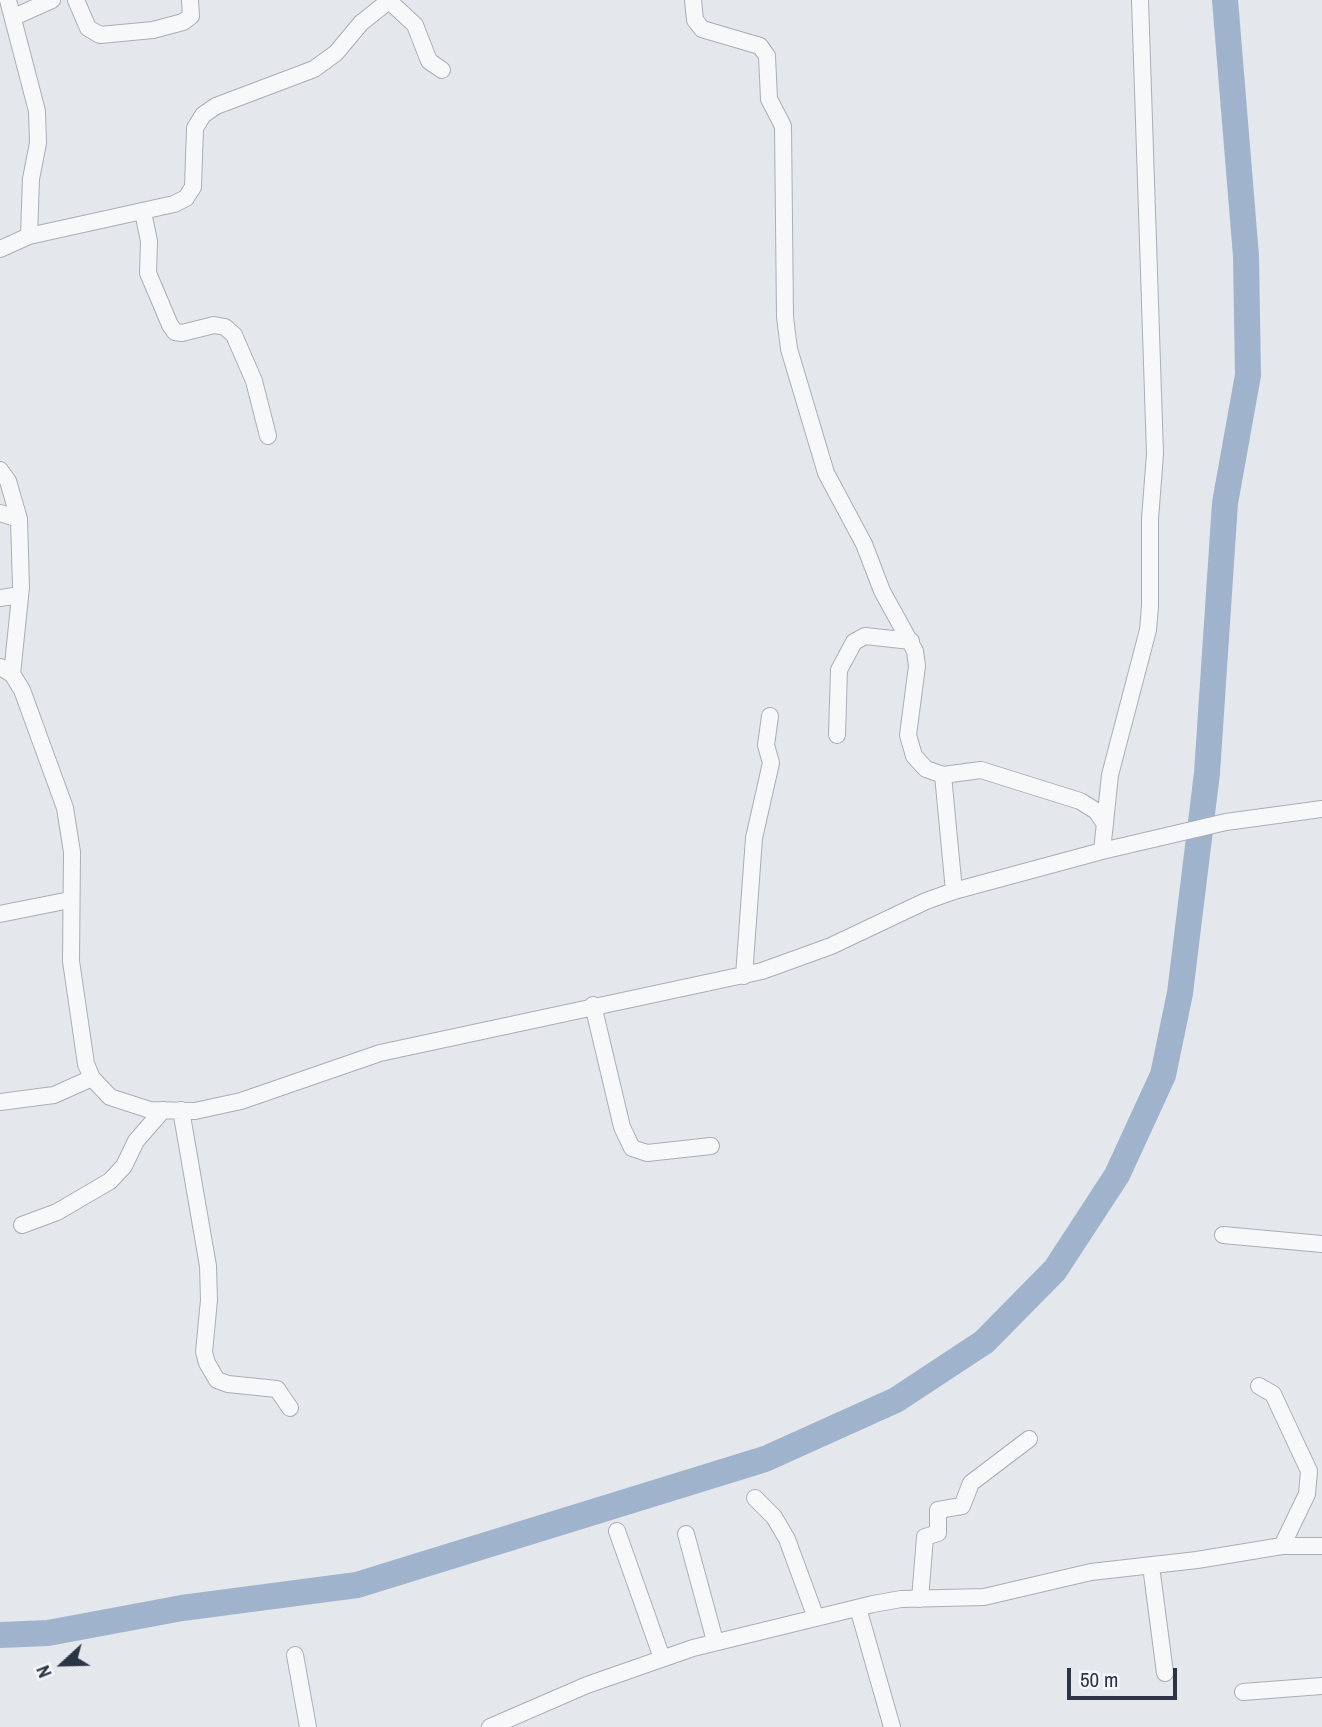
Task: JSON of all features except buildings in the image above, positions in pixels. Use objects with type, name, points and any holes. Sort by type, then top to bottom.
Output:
[{"type":"street","points":[[8,0],[10,30],[37,111],[29,236]]},
{"type":"street","points":[[10,30],[52,0]]},
{"type":"street","points":[[76,0],[88,28],[100,35],[153,30],[183,22],[191,16],[190,0]]},
{"type":"street","points":[[0,249],[29,236],[144,212],[186,198],[193,187],[195,128],[203,114],[216,106],[314,69],[336,53],[361,23],[389,0],[415,25],[429,61],[442,70]]},
{"type":"street","points":[[693,0],[695,20],[702,29],[760,46],[767,56],[768,93],[783,126],[785,317],[791,359],[829,481],[864,544],[882,591],[911,641],[917,666],[908,716],[910,743],[921,765],[943,775],[976,770],[1004,776],[1080,801],[1096,811],[1105,824]]},
{"type":"street","points":[[1102,850],[1110,775],[1148,631],[1150,606],[1150,519],[1155,454],[1140,0]]},
{"type":"street","points":[[144,212],[149,241],[148,273],[170,326],[175,332],[182,333],[214,325],[225,327],[234,335],[254,382],[268,436]]},
{"type":"street","points":[[0,470],[8,481],[19,519],[20,595],[6,671],[22,690],[65,808],[72,852],[70,900],[76,998],[86,1064],[92,1078],[110,1097],[150,1110],[181,1110],[241,1101],[380,1053],[593,1005],[744,975],[797,960],[954,891],[1102,850],[1226,821],[1322,809]]},
{"type":"street","points":[[0,513],[19,519]]},
{"type":"street","points":[[0,598],[20,595]]},
{"type":"street","points":[[837,735],[839,670],[849,648],[865,636],[911,641]]},
{"type":"street","points":[[744,975],[754,838],[771,763],[766,745],[770,716]]},
{"type":"street","points":[[943,775],[954,891]]},
{"type":"street","points":[[0,914],[70,900]]},
{"type":"street","points":[[593,1005],[622,1127],[632,1148],[647,1153],[710,1146]]},
{"type":"street","points":[[0,1102],[54,1096],[92,1078]]},
{"type":"street","points":[[22,1225],[57,1212],[110,1181],[124,1166],[136,1141],[163,1110]]},
{"type":"street","points":[[181,1110],[208,1266],[209,1300],[204,1352],[206,1363],[217,1380],[228,1384],[277,1389],[290,1408]]},
{"type":"street","points":[[1223,1236],[1322,1244]]},
{"type":"street","points":[[1259,1386],[1273,1394],[1309,1471],[1307,1494],[1282,1546]]},
{"type":"street","points":[[920,1599],[925,1537],[938,1532],[938,1510],[962,1506],[968,1486],[1029,1439]]},
{"type":"street","points":[[755,1498],[774,1517],[787,1539],[816,1618]]},
{"type":"street","points":[[617,1531],[662,1658]]},
{"type":"street","points":[[686,1534],[715,1641]]},
{"type":"street","points":[[490,1727],[587,1685],[662,1658],[715,1641],[858,1608],[891,1601],[1000,1595],[1091,1572],[1151,1566],[1282,1546],[1322,1546]]},
{"type":"street","points":[[1151,1566],[1165,1673]]},
{"type":"street","points":[[858,1608],[892,1727]]},
{"type":"street","points":[[295,1655],[308,1727]]},
{"type":"street","points":[[1243,1692],[1322,1686]]},
{"type":"waterway","points":[[0,1635],[48,1633],[182,1608],[357,1585],[765,1459],[896,1400],[984,1342],[1055,1270],[1117,1175],[1163,1075],[1180,993],[1207,773],[1225,503],[1248,375],[1246,256],[1225,0]]}]
